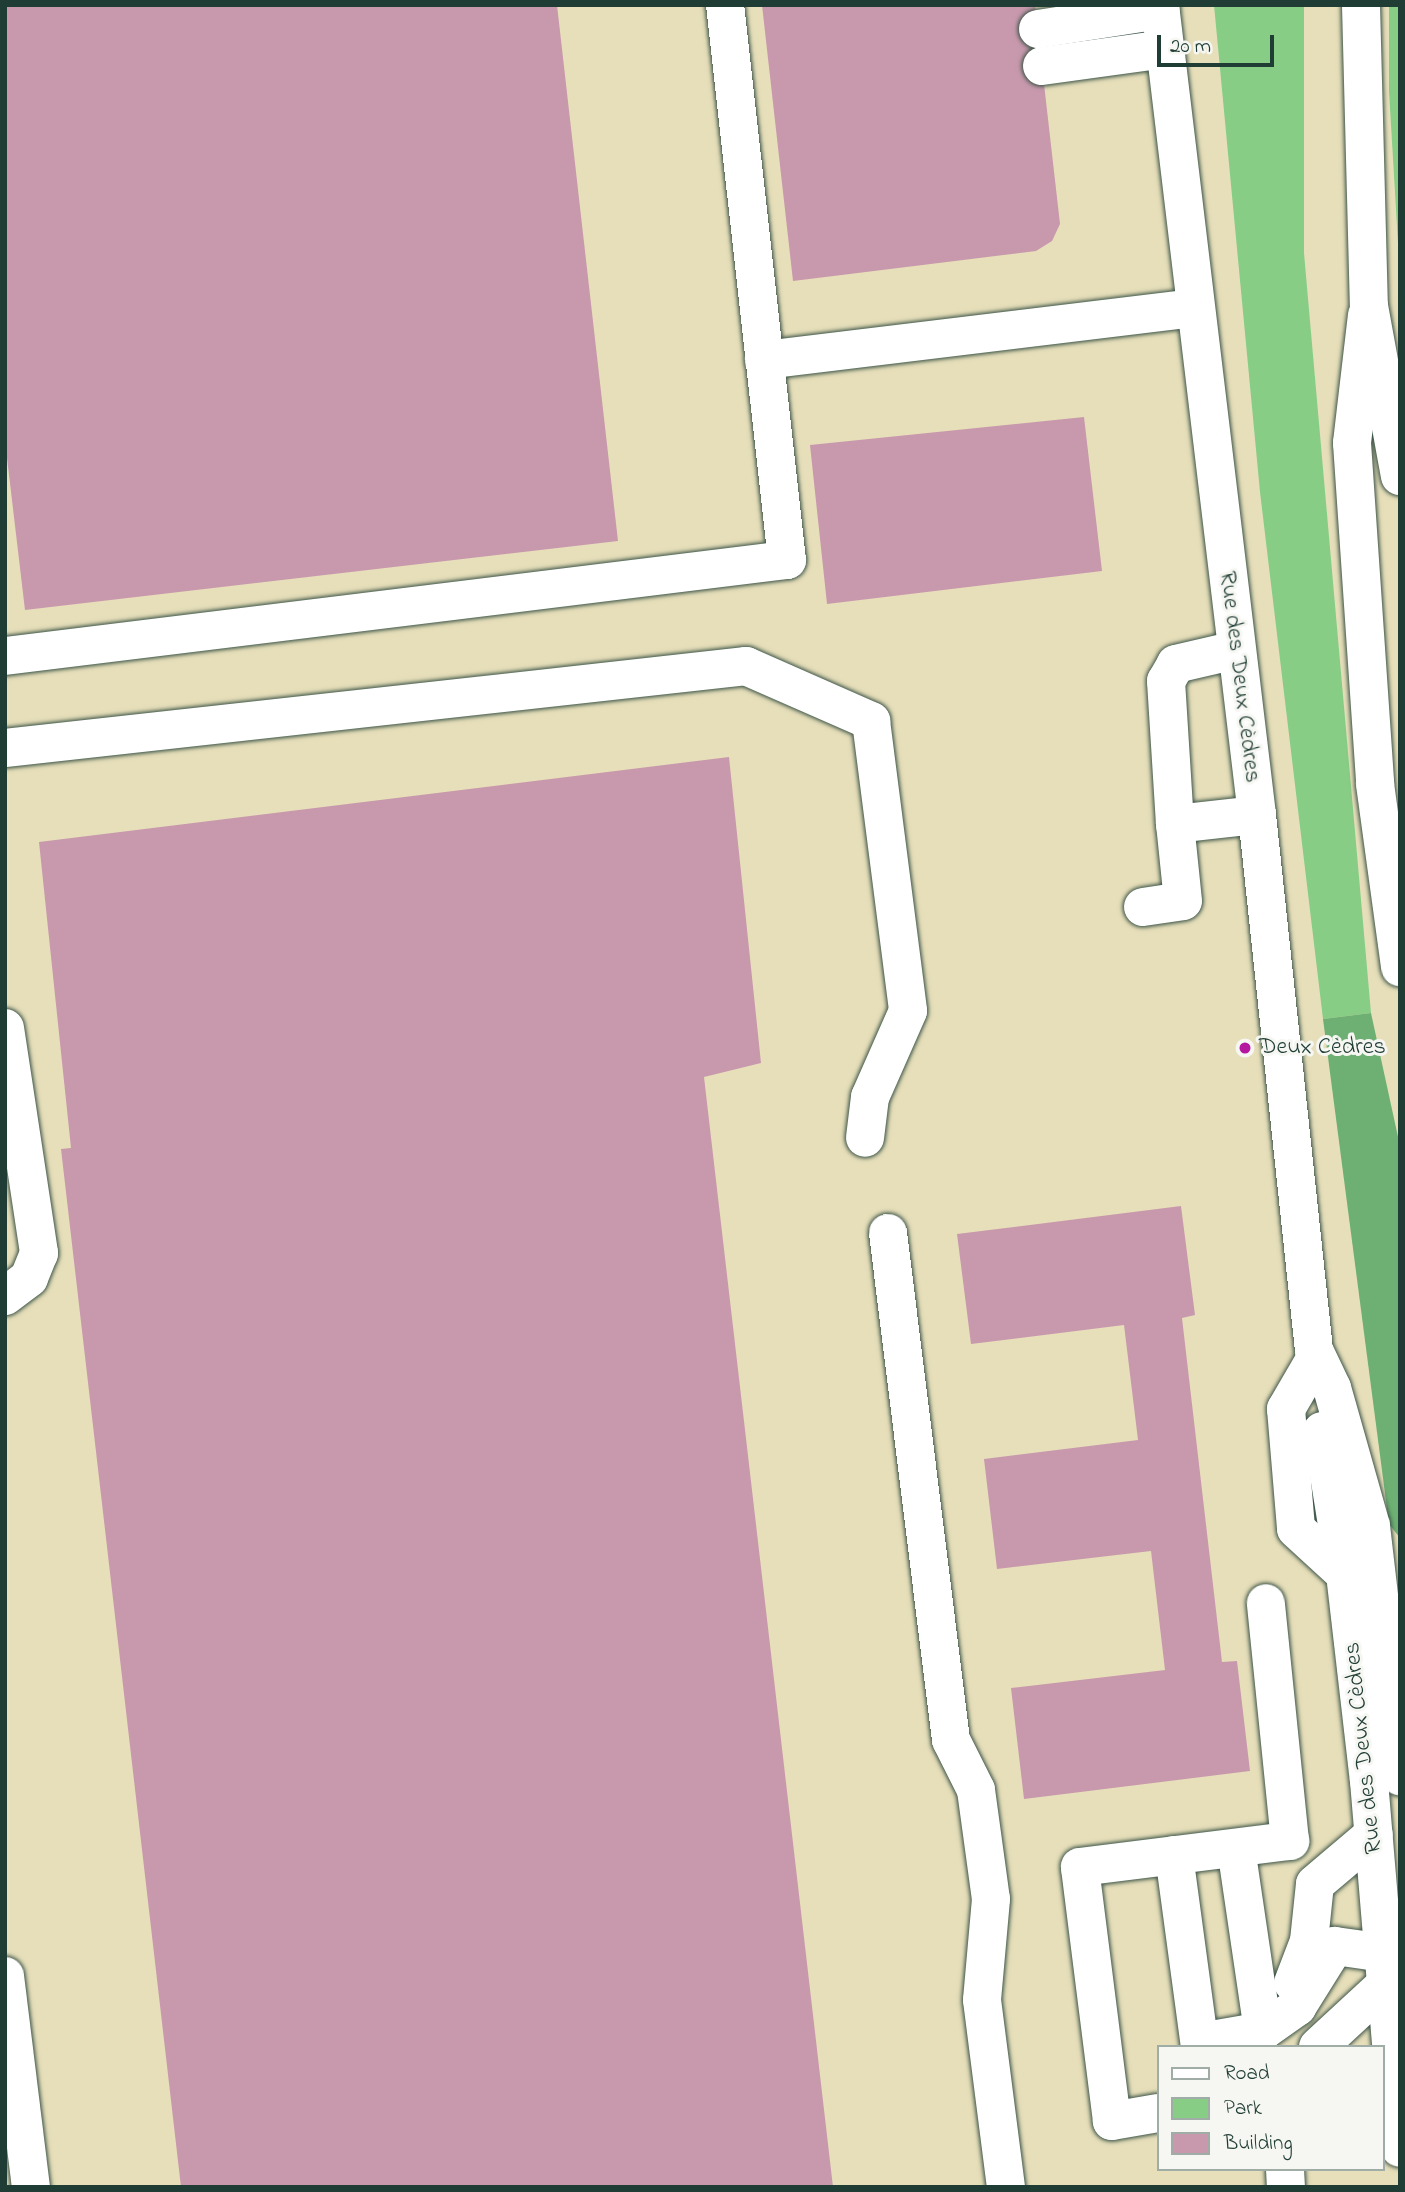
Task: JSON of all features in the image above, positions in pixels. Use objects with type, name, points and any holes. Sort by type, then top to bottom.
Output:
[{"type":"street","points":[[5,656],[787,560],[725,5]]},
{"type":"street","points":[[1361,5],[1369,306],[1352,443],[1375,784],[1400,967]]},
{"type":"street","points":[[1160,8],[1040,48],[1164,49]]},
{"type":"street","name":"Rue des Deux Cèdres","points":[[1160,8],[1193,307],[1257,815],[1313,1358],[1345,1574],[1374,1834],[1400,2148]]},
{"type":"street","points":[[1369,306],[1400,476]]},
{"type":"street","points":[[764,360],[1193,307]]},
{"type":"street","points":[[1143,907],[1182,901],[1166,681],[1176,664],[1236,650]]},
{"type":"street","points":[[5,748],[746,666],[870,721],[908,1011],[870,1097],[865,1139]]},
{"type":"street","points":[[1175,824],[1257,815]]},
{"type":"street","points":[[5,1028],[39,1253],[29,1278],[5,1296]]},
{"type":"street","points":[[888,1233],[951,1740],[976,1790],[991,1899],[982,2000],[1006,2187]]},
{"type":"street","name":"Rue des Deux Cèdres","points":[[1313,1358],[1332,1388],[1371,1525],[1400,1776]]},
{"type":"street","points":[[1156,2113],[1112,2121],[1080,1867],[1290,1841],[1266,1603]]},
{"type":"street","points":[[1174,1855],[1200,2044],[1271,2024],[1297,2007],[1323,1934],[1315,1884],[1374,1834]]},
{"type":"street","points":[[1237,1848],[1271,2024]]},
{"type":"street","points":[[1320,2045],[1385,1969],[1323,1934]]},
{"type":"street","points":[[5,1976],[32,2187]]},
{"type":"green space","points":[[1214,5],[1304,5],[1304,253],[1371,1013],[1323,1019],[1260,492]]},
{"type":"green space","points":[[1389,5],[1400,5],[1400,277],[1389,91]]},
{"type":"green space","points":[[1371,1013],[1400,1146],[1400,1538],[1389,1524],[1323,1019]]},
{"type":"building","points":[[5,5],[557,5],[618,541],[25,610],[5,441]]},
{"type":"building","points":[[762,5],[1035,5],[1060,224],[1052,241],[1036,251],[793,281]]},
{"type":"building","points":[[1084,417],[1102,571],[827,604],[810,445]]},
{"type":"building","points":[[729,757],[761,1063],[704,1077],[833,2187],[181,2187],[61,1149],[71,1148],[39,842]]},
{"type":"building","points":[[1181,1206],[1195,1315],[1182,1318],[1222,1662],[1237,1661],[1250,1771],[1024,1799],[1011,1688],[1165,1670],[1151,1551],[997,1569],[984,1459],[1138,1440],[1124,1325],[971,1344],[957,1234]]},
{"type":"place","name":"Deux Cèdres","points":[[1245,1048]]}]
